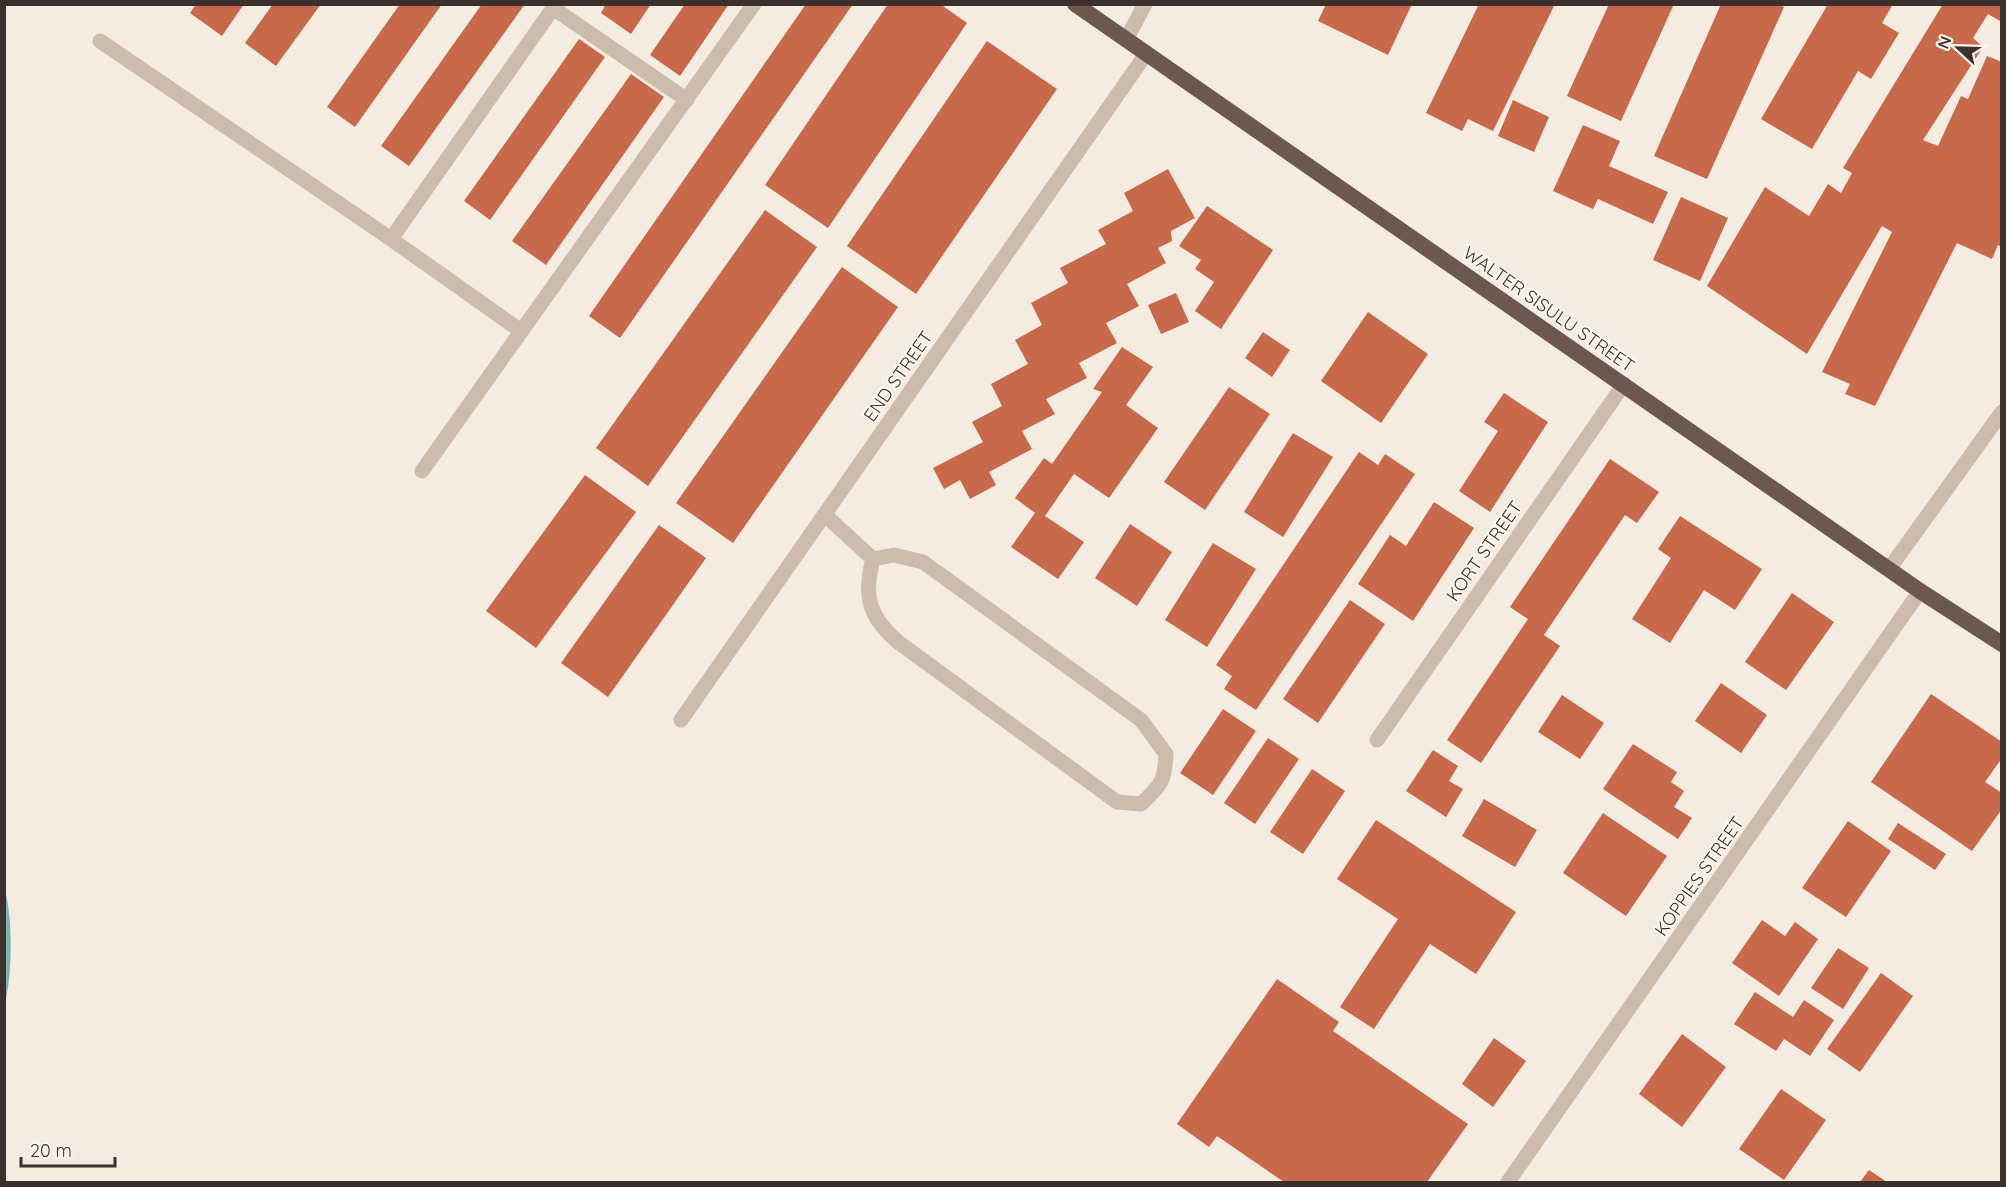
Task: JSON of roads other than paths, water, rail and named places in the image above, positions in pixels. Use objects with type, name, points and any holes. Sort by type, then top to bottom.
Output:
[{"type":"highway","name":"WALTER SISULU STREET","points":[[1075,4],[1920,591],[2001,644]]},
{"type":"street","points":[[422,471],[754,4]]},
{"type":"street","points":[[1126,40],[1145,4]]},
{"type":"street","points":[[391,238],[554,6],[687,100]]},
{"type":"street","points":[[100,41],[391,238],[521,331]]},
{"type":"street","name":"END STREET","points":[[681,720],[1146,54]]},
{"type":"street","name":"KORT STREET","points":[[1377,740],[1624,384]]},
{"type":"street","points":[[1889,569],[2001,412]]},
{"type":"street","points":[[825,515],[873,559]]},
{"type":"street","points":[[894,555],[923,562],[1141,720],[1166,754],[1165,774],[1157,789],[1140,804],[1117,802],[898,642],[884,629],[871,610],[869,575],[873,559],[894,555]]},
{"type":"street","name":"KOPPIES STREET","points":[[1508,1182],[1779,797],[1920,591]]},
{"type":"water","points":[[5,891],[8,902],[11,947],[5,1003]]}]
